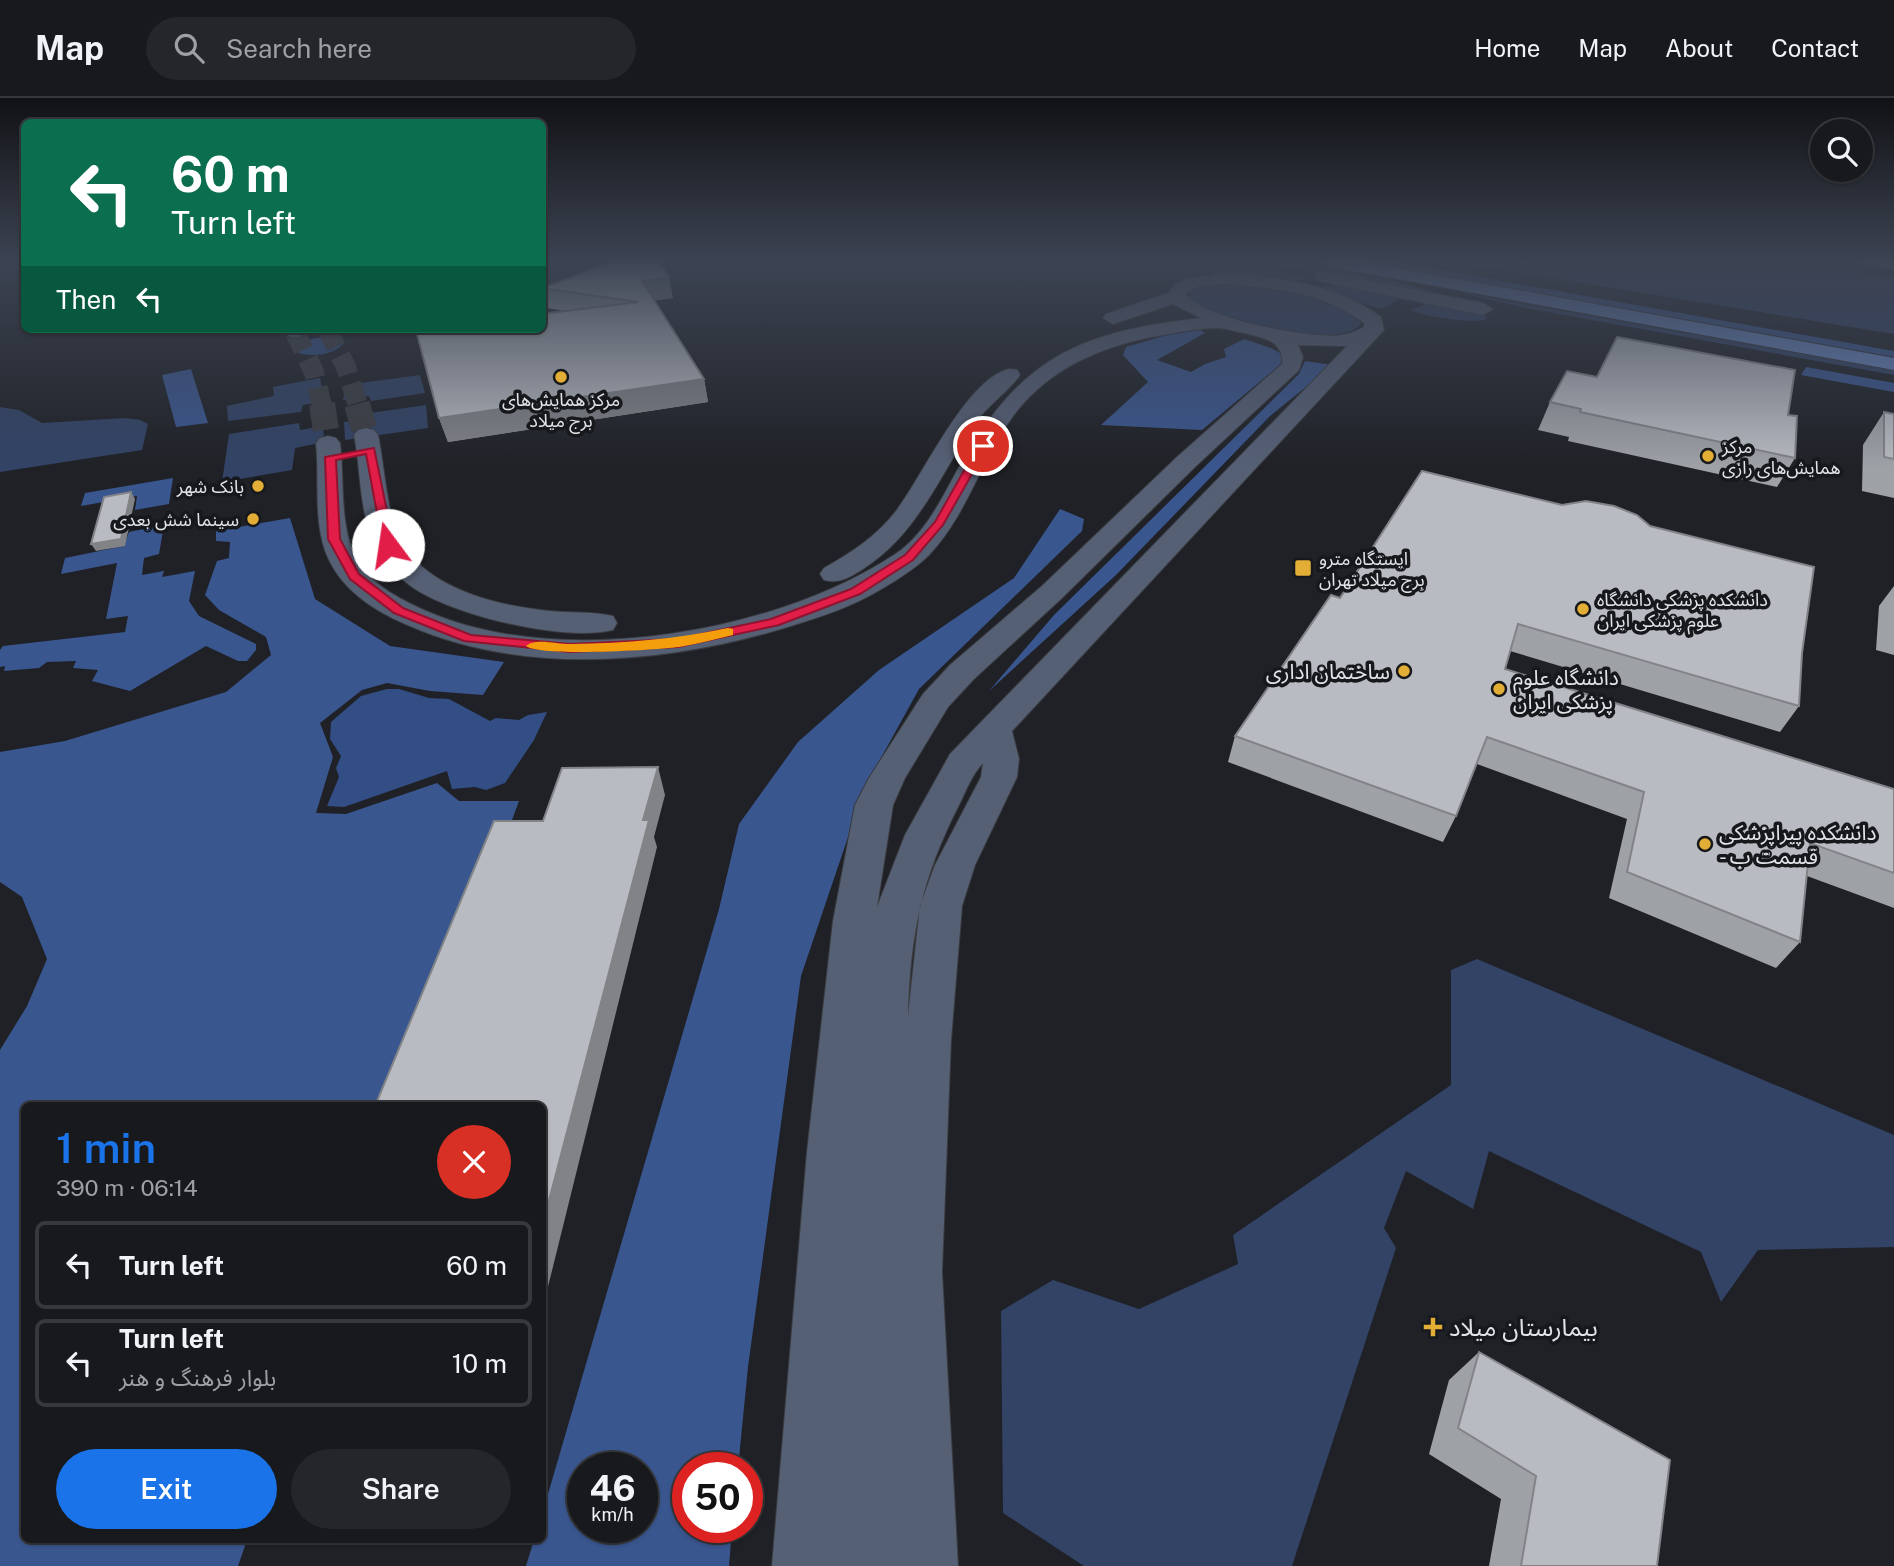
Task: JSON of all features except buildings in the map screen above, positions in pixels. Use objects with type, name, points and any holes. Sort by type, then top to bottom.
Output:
[{"type":"highway","points":[[1709,331],[1894,364]]},
{"type":"highway","points":[[1816,331],[1870,340]]},
{"type":"main road","points":[[1101,331],[1091,338],[1022,391],[996,423],[939,523],[909,558],[856,592],[774,622],[678,643],[570,648],[526,646],[469,638],[399,610],[354,577],[334,539],[329,450],[368,443],[388,545],[405,568],[457,597],[491,610],[583,624],[676,619],[759,602],[830,576],[876,548],[905,517],[965,419],[994,386],[1031,359],[1091,338],[1143,331]]},
{"type":"main road","points":[[1257,331],[1324,341],[1357,331]]},
{"type":"main road","points":[[859,1566],[887,974],[895,917],[924,835],[963,762],[1377,331]]},
{"type":"main road","points":[[805,1566],[832,1152],[854,921],[874,805],[887,778],[935,701],[962,672],[1062,583],[1186,462],[1292,366],[1294,359],[1291,350],[1279,336]]},
{"type":"main road","points":[[925,1566],[915,1272],[928,1040],[941,906],[955,865],[999,777],[1001,758],[994,728]]},
{"type":"shaded area","points":[[1197,331],[1205,333],[1157,360],[1191,372],[1226,357],[1224,349],[1244,339],[1282,354],[1281,364],[1202,430],[1101,425],[1148,382],[1123,355],[1126,347],[1167,335]]},
{"type":"shaded area","points":[[1271,331],[1349,331],[1325,336]]},
{"type":"shaded area","points":[[1650,331],[1673,331],[1894,370],[1894,375]]},
{"type":"shaded area","points":[[1745,331],[1779,331],[1894,351],[1894,357]]},
{"type":"shaded area","points":[[1873,331],[1894,331],[1894,334]]},
{"type":"shaded area","points":[[315,338],[339,338],[345,342],[328,353],[306,355],[293,351],[294,346]]},
{"type":"shaded area","points":[[1305,361],[1333,365],[1270,416],[1116,575],[989,691],[1054,615],[1299,374]]},
{"type":"shaded area","points":[[1806,367],[1894,383],[1894,392],[1801,375]]},
{"type":"shaded area","points":[[191,369],[208,423],[176,427],[162,375]]},
{"type":"shaded area","points":[[420,375],[425,393],[371,401],[369,396],[343,400],[346,385]]},
{"type":"shaded area","points":[[320,378],[322,388],[328,388],[328,401],[303,405],[301,412],[228,421],[227,406],[274,396],[273,387]]},
{"type":"shaded area","points":[[426,405],[428,428],[345,440],[344,422],[371,419],[370,413]]},
{"type":"shaded area","points":[[0,407],[19,410],[42,423],[125,418],[148,424],[142,450],[0,472]]},
{"type":"shaded area","points":[[299,423],[300,430],[323,426],[324,442],[295,448],[292,470],[222,482],[229,434]]},
{"type":"shaded area","points":[[173,478],[169,504],[135,510],[137,496],[81,506],[85,493]]},
{"type":"shaded area","points":[[1060,509],[1084,519],[1082,531],[919,689],[865,787],[801,976],[748,1367],[740,1452],[672,1452],[672,1543],[731,1543],[729,1566],[526,1566],[533,1543],[546,1543],[546,1501],[719,909],[739,824],[798,742],[879,670],[1014,578]]},
{"type":"shaded area","points":[[290,518],[315,599],[390,646],[504,662],[483,695],[430,691],[387,683],[362,690],[320,723],[333,757],[316,813],[346,814],[437,783],[459,801],[519,801],[408,1102],[21,1102],[21,1543],[246,1543],[238,1566],[0,1566],[0,1050],[27,1006],[47,959],[22,897],[0,882],[0,752],[65,741],[226,692],[271,655],[266,637],[219,610],[205,595],[217,561],[229,558],[230,542],[216,541],[216,531]]},
{"type":"shaded area","points":[[164,525],[159,554],[144,558],[142,575],[164,571],[162,577],[195,571],[189,601],[199,616],[256,644],[256,650],[247,661],[238,661],[206,646],[130,691],[92,681],[98,670],[73,668],[76,661],[47,662],[39,668],[4,671],[5,666],[0,667],[0,650],[3,646],[125,632],[128,616],[106,619],[117,563],[61,574],[65,558],[124,546],[129,532]]},
{"type":"shaded area","points":[[387,689],[399,689],[429,698],[449,699],[490,721],[496,718],[519,720],[528,715],[547,712],[534,740],[505,783],[486,790],[475,787],[452,789],[447,771],[344,807],[327,806],[339,777],[336,768],[341,756],[330,739],[331,722],[361,696]]},
{"type":"shaded area","points":[[1477,959],[1894,1135],[1894,1247],[1758,1250],[1721,1302],[1701,1252],[1489,1151],[1473,1209],[1406,1171],[1384,1228],[1396,1248],[1292,1566],[1084,1566],[1003,1513],[1001,1311],[1053,1280],[1139,1309],[1238,1264],[1233,1235],[1451,1085],[1451,970]]},
{"type":"tunnel","points":[[295,333],[314,372],[322,406]]},
{"type":"tunnel","points":[[329,333],[346,367],[358,406]]},
{"type":"tunnel","points":[[322,404],[328,443]]},
{"type":"tunnel","points":[[357,404],[366,435]]},
{"type":"slow traffic","points":[[533,646],[570,648],[678,643],[728,632]]},
{"type":"place","name":"مرکز همایش‌های برج میلاد","points":[[561,377]]},
{"type":"place","name":"مرکز همایش‌های رازی","points":[[1708,456]]},
{"type":"place","name":"بانک شهر","points":[[258,486]]},
{"type":"place","name":"سینما شش بعدی","points":[[253,519]]},
{"type":"place","name":"ایستگاه مترو برج میلاد تهران","points":[[1303,568]]},
{"type":"place","name":"دانشکده پزشکی دانشگاه علوم پزشکی ایران","points":[[1583,609]]},
{"type":"place","name":"ساختمان اداری","points":[[1404,671]]},
{"type":"place","name":"دانشگاه علوم پزشکی ایران","points":[[1499,689]]},
{"type":"place","name":"دانشکده پیراپزشکی - قسمت ب","points":[[1705,844]]},
{"type":"place","name":"بیمارستان میلاد","points":[[1433,1327]]},
{"type":"route","points":[[388,545],[370,450],[330,457],[334,539],[342,557],[354,577],[399,610],[469,638],[526,646],[570,648],[678,643],[774,622],[856,592],[909,558],[939,523],[983,446]]}]
